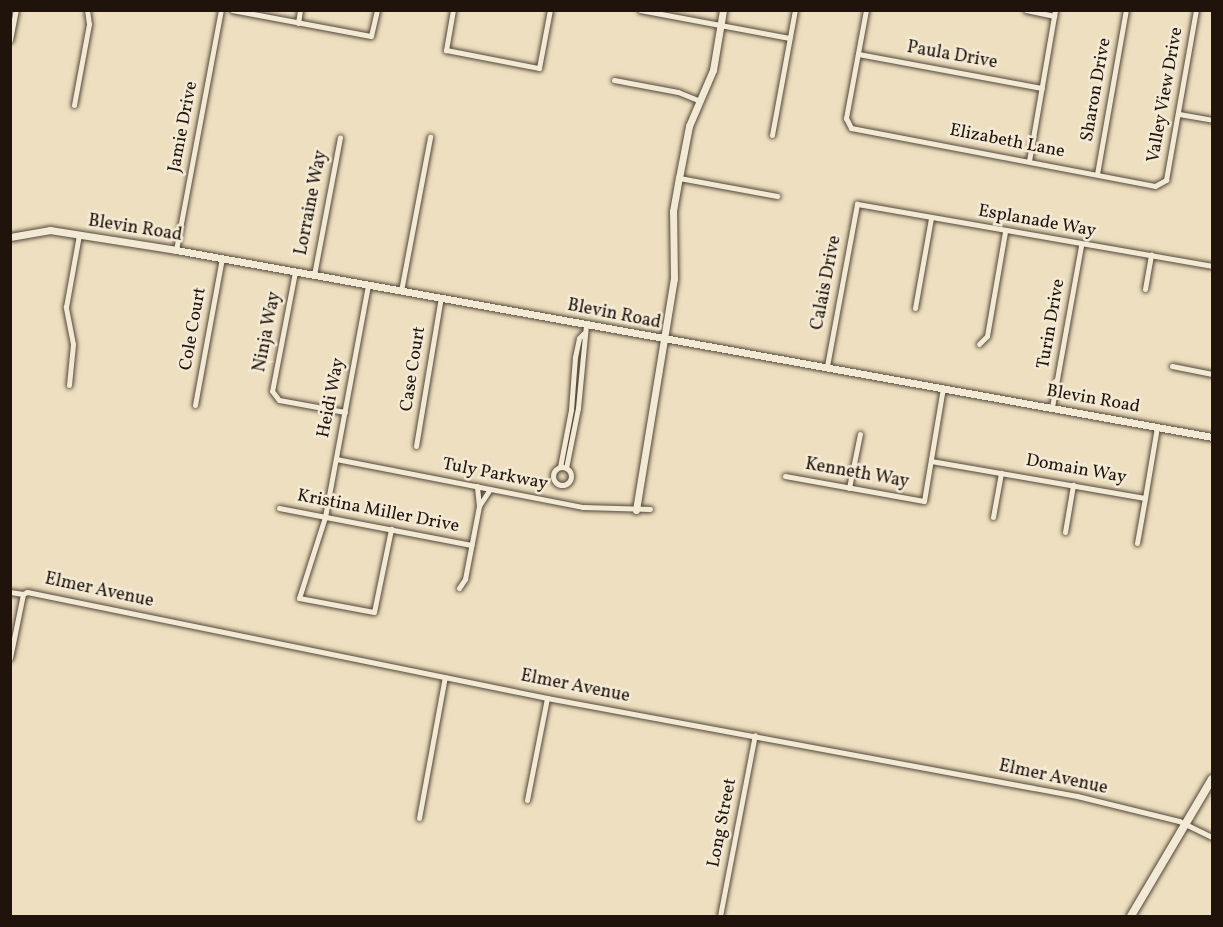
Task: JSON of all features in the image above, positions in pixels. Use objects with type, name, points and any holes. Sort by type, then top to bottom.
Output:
[{"type":"main road","points":[[1131,916],[1212,779]]},
{"type":"street","points":[[10,40],[16,10]]},
{"type":"street","points":[[74,105],[89,24],[87,10]]},
{"type":"street","name":"Jamie Drive","points":[[176,250],[221,10]]},
{"type":"street","points":[[232,10],[371,36],[377,10]]},
{"type":"street","points":[[298,23],[300,10]]},
{"type":"street","points":[[453,10],[446,50],[539,68],[550,10]]},
{"type":"street","points":[[640,10],[789,38]]},
{"type":"street","points":[[636,510],[674,279],[673,211],[689,126],[713,70],[723,10]]},
{"type":"street","points":[[772,135],[795,10]]},
{"type":"street","points":[[858,54],[866,10]]},
{"type":"street","points":[[1026,10],[1055,13],[1029,161]]},
{"type":"street","name":"Sharon Drive","points":[[1097,174],[1126,10]]},
{"type":"street","name":"Valley View Drive","points":[[1162,184],[1179,114],[1196,10]]},
{"type":"street","name":"Paula Drive","points":[[858,54],[1042,88]]},
{"type":"street","name":"Elizabeth Lane","points":[[858,54],[846,125],[1155,186],[1162,184]]},
{"type":"street","points":[[614,80],[678,92],[700,101]]},
{"type":"street","points":[[1179,114],[1212,120]]},
{"type":"street","name":"Lorraine Way","points":[[314,275],[340,137]]},
{"type":"street","points":[[401,291],[430,138]]},
{"type":"street","points":[[679,178],[777,196]]},
{"type":"street","name":"Esplanade Way","points":[[857,204],[1081,246],[1212,266]]},
{"type":"street","name":"Calais Drive","points":[[826,366],[857,204]]},
{"type":"street","points":[[915,308],[931,218]]},
{"type":"street","name":"Blevin Road","points":[[10,237],[50,230],[176,250],[441,297],[664,340],[826,366],[1212,437]]},
{"type":"street","points":[[979,344],[987,336],[1005,232]]},
{"type":"street","points":[[69,385],[73,344],[66,307],[79,235]]},
{"type":"street","name":"Turin Drive","points":[[1052,408],[1081,246]]},
{"type":"street","points":[[1145,289],[1151,255]]},
{"type":"street","name":"Cole Court","points":[[195,405],[222,258]]},
{"type":"street","name":"Ninja Way","points":[[295,272],[272,391],[279,400],[345,412]]},
{"type":"street","name":"Heidi Way","points":[[368,285],[325,517],[299,598],[365,613],[376,607],[391,529]]},
{"type":"street","name":"Case Court","points":[[416,446],[441,297]]},
{"type":"street","points":[[573,418],[574,366],[579,338],[584,333],[586,325]]},
{"type":"street","points":[[563,467],[588,338],[584,333]]},
{"type":"street","points":[[574,366],[581,367]]},
{"type":"street","points":[[1172,366],[1212,374]]},
{"type":"street","points":[[931,461],[943,388]]},
{"type":"street","name":"Domain Way","points":[[931,461],[1145,498],[1157,427]]},
{"type":"street","points":[[849,488],[860,434]]},
{"type":"street","name":"Tuly Parkway","points":[[336,459],[592,508],[650,509]]},
{"type":"street","name":"Kenneth Way","points":[[785,476],[924,501],[931,461]]},
{"type":"street","points":[[993,517],[1001,473]]},
{"type":"street","points":[[1065,532],[1073,485]]},
{"type":"street","points":[[459,588],[465,579],[479,506],[477,486]]},
{"type":"street","points":[[479,506],[490,489]]},
{"type":"street","points":[[1137,543],[1145,498]]},
{"type":"street","name":"Kristina Miller Drive","points":[[279,508],[471,545]]},
{"type":"street","points":[[10,592],[23,594]]},
{"type":"street","name":"Elmer Avenue","points":[[10,658],[23,594],[27,592],[547,698],[1077,796],[1186,825],[1212,837]]},
{"type":"street","points":[[419,818],[445,677]]},
{"type":"street","points":[[527,800],[547,698]]},
{"type":"street","name":"Long Street","points":[[720,916],[755,735]]}]
